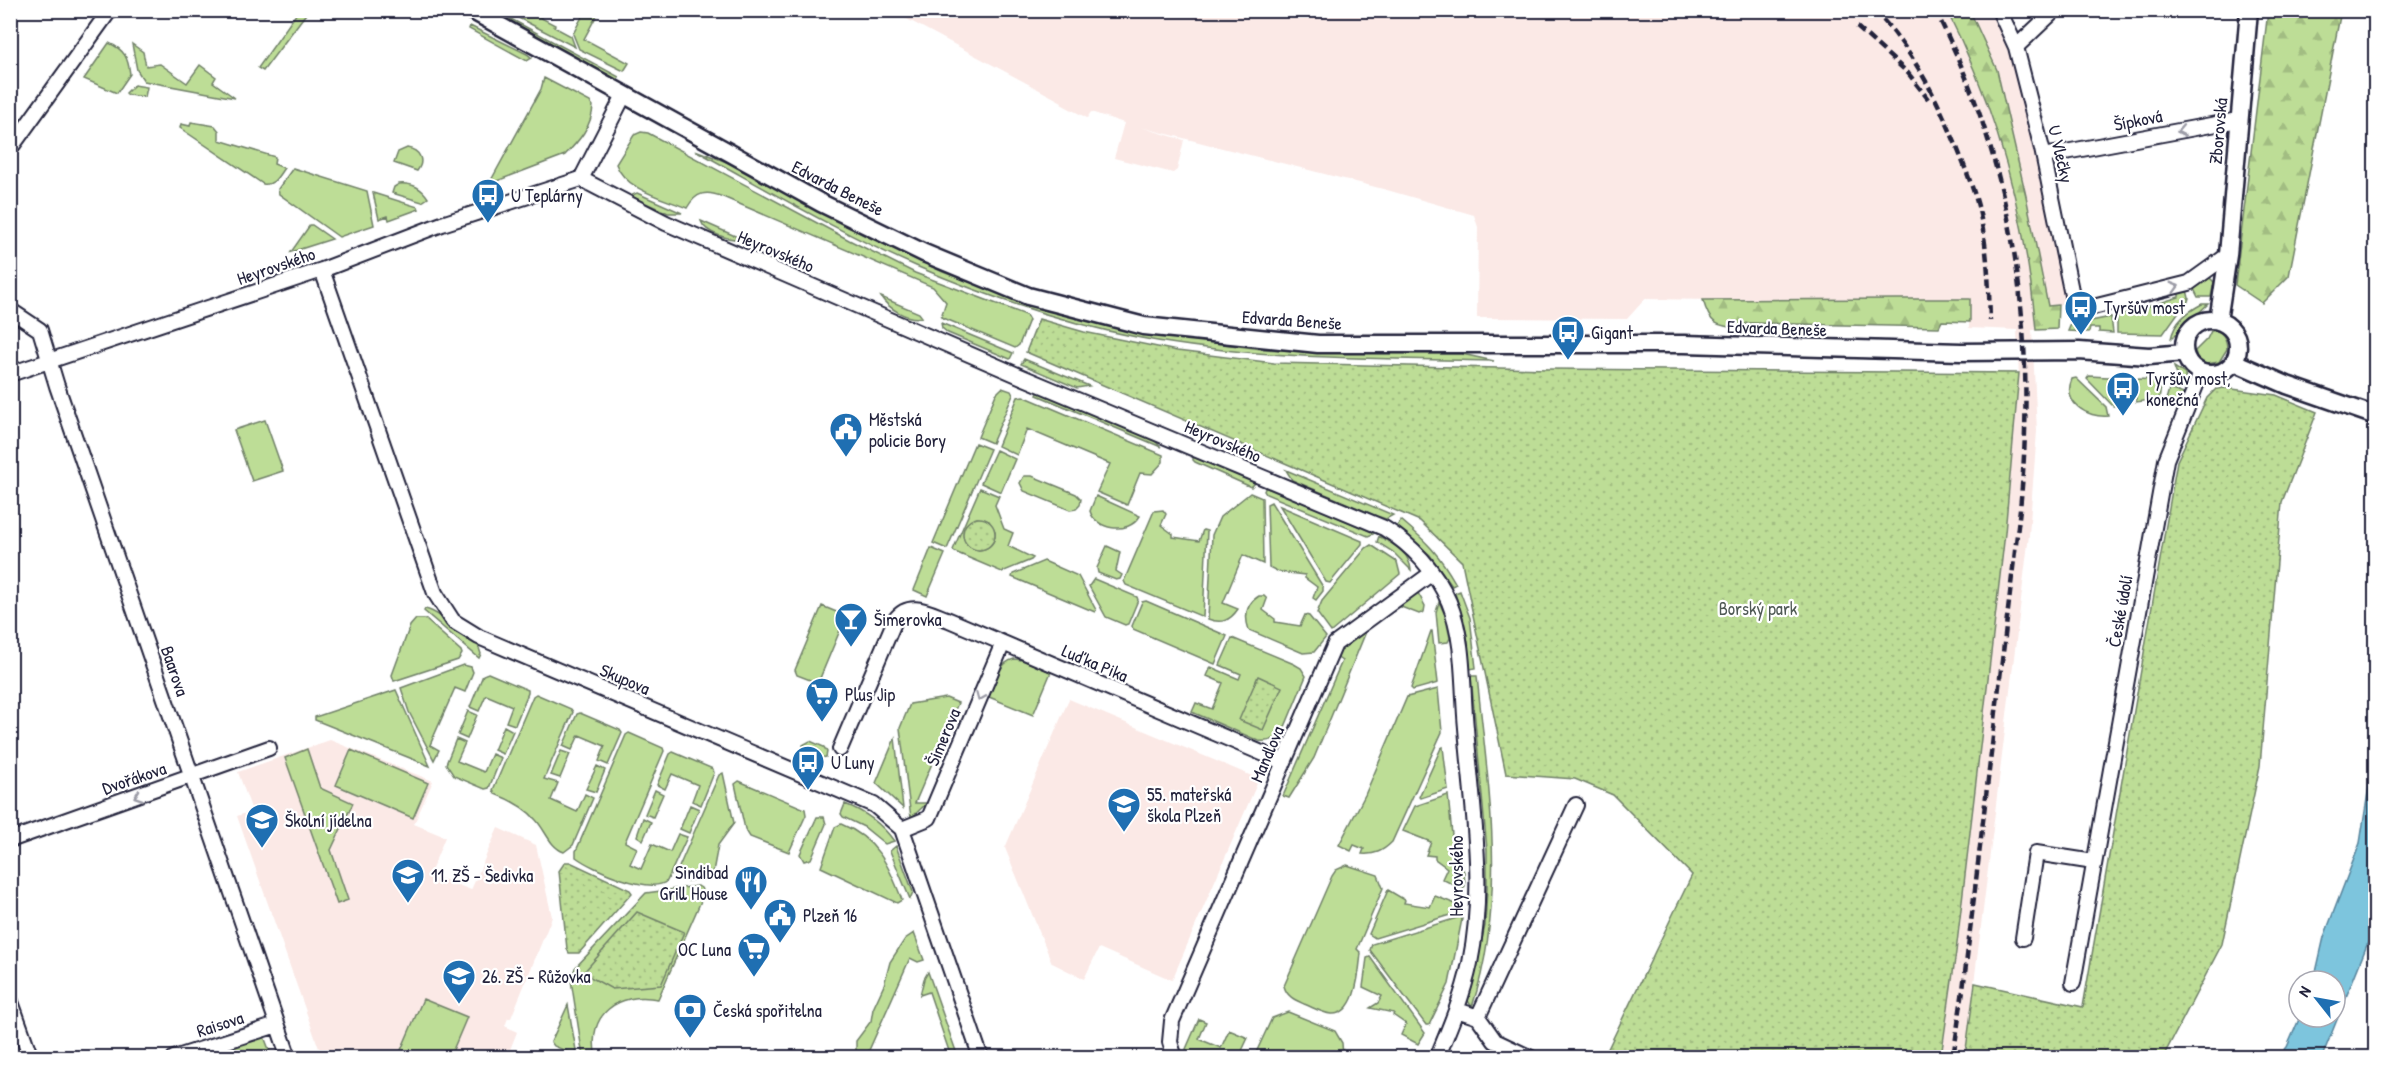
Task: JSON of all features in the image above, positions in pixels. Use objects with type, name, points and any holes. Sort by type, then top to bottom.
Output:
[{"type":"street","points":[[10,148],[110,10]]},
{"type":"street","name":"Edvarda Beneše","points":[[471,10],[821,203],[924,253],[1028,296],[1144,326],[1318,344],[1684,344],[1961,352],[2079,351],[2149,356],[2184,353]]},
{"type":"street","name":"U Vlečky","points":[[1999,10],[2016,47],[2044,156],[2072,300],[2077,308],[2085,309],[2110,304],[2189,283],[2228,255]]},
{"type":"street","points":[[2016,47],[2055,10]]},
{"type":"street","name":"Zborovská","points":[[2218,321],[2228,255],[2249,10]]},
{"type":"street","points":[[581,179],[624,95]]},
{"type":"street","name":"Šípková","points":[[2044,156],[2238,120]]},
{"type":"street","name":"Heyrovského","points":[[10,374],[322,270],[436,227],[581,179],[666,223],[1022,377],[1384,528],[1411,548],[1432,573],[1448,601],[1458,631],[1475,843],[1476,910],[1470,962],[1457,1010],[1437,1058]]},
{"type":"street","name":"Skupova","points":[[322,270],[435,593],[453,621],[479,638],[874,805],[902,829]]},
{"type":"street","name":"Baarova","points":[[10,310],[40,330],[289,1058]]},
{"type":"street","points":[[2204,321],[2218,321],[2230,328],[2237,339],[2238,349],[2234,362],[2220,373],[2201,373],[2190,365],[2184,353],[2185,339],[2193,328],[2204,321]]},
{"type":"street","points":[[2234,362],[2287,385],[2376,416]]},
{"type":"street","name":"České údolí","points":[[2073,984],[2166,460],[2201,373]]},
{"type":"street","name":"Mandlova","points":[[1175,1058],[1170,1042],[1172,1022],[1335,644],[1432,573]]},
{"type":"street","name":"Luďka Pika","points":[[840,749],[895,620],[906,610],[920,609],[1283,762]]},
{"type":"street","name":"Šimerova","points":[[902,829],[928,818],[1003,643]]},
{"type":"street","name":"Dvořákova","points":[[10,840],[269,747]]},
{"type":"street","points":[[1478,1017],[1576,805]]},
{"type":"street","points":[[902,829],[981,1058]]},
{"type":"street","points":[[2023,938],[2036,853],[2094,862]]},
{"type":"street","points":[[10,999],[31,1058]]},
{"type":"street","points":[[1457,1010],[1478,1017],[1495,1041],[1531,1058]]},
{"type":"street","name":"Raisova","points":[[174,1058],[277,1025]]},
{"type":"shaded area","points":[[892,11],[1947,11],[1966,48],[2009,168],[2032,286],[2036,330],[2032,330],[2037,431],[2029,535],[1965,1057],[1941,1057],[1956,952],[2005,533],[2019,378],[2017,330],[1969,328],[1969,299],[1791,301],[1645,299],[1627,319],[1477,318],[1478,227],[1474,215],[1387,190],[1140,127],[1184,140],[1177,170],[1173,173],[1114,158],[1124,123],[1091,112],[1087,118],[1061,104],[1062,102]]},
{"type":"shaded area","points":[[1970,11],[1999,11],[2016,47],[2072,300],[2058,305],[2048,307],[2026,196],[1997,71]]},
{"type":"shaded area","name":"55. mateřská škola Plzeň","points":[[1069,699],[1259,779],[1172,980],[1099,948],[1084,979],[1052,963],[1005,848]]},
{"type":"shaded area","name":"11. ZŠ - Šedivka","points":[[330,740],[433,781],[414,824],[445,837],[430,874],[471,890],[498,828],[536,845],[552,917],[511,1018],[508,1018],[505,1026],[517,1032],[507,1057],[322,1057],[237,816],[252,811],[238,772]]},
{"type":"green space","points":[[299,10],[308,11],[263,71],[258,68]]},
{"type":"green space","points":[[484,11],[496,11],[619,77],[616,82]]},
{"type":"green space","points":[[505,11],[528,11],[571,36],[575,47]]},
{"type":"green space","points":[[585,11],[599,11],[584,39],[629,63],[624,71],[579,49],[573,34]]},
{"type":"green space","points":[[1947,11],[1970,11],[1997,70],[2048,306],[2058,305],[2057,329],[2036,330],[2025,247],[2007,166],[1981,87]]},
{"type":"green space","points":[[2268,11],[2341,11],[2289,276],[2262,303],[2235,285]]},
{"type":"green space","points":[[470,26],[532,58],[527,61],[469,29]]},
{"type":"green space","points":[[109,43],[122,52],[127,59],[130,74],[117,93],[84,79]]},
{"type":"green space","points":[[132,44],[143,52],[146,66],[160,64],[187,83],[200,65],[216,77],[213,82],[235,98],[144,81],[137,70]]},
{"type":"green space","points":[[544,78],[590,102],[593,106],[587,127],[580,139],[565,155],[489,184],[541,89]]},
{"type":"green space","points":[[134,85],[147,87],[145,97],[126,93]]},
{"type":"green space","points":[[191,122],[215,126],[219,131],[219,140],[275,157],[274,164],[284,168],[273,182],[263,184],[180,128],[181,124],[190,126]]},
{"type":"green space","points":[[641,132],[648,133],[915,273],[1026,315],[1029,320],[1019,345],[1015,348],[941,317],[946,302],[933,287],[723,197],[702,194],[694,199],[687,208],[636,187],[621,173],[616,164],[634,135]]},
{"type":"green space","points":[[407,148],[420,156],[421,163],[417,171],[394,163],[398,152]]},
{"type":"green space","points":[[695,150],[732,164],[862,234],[943,272],[997,292],[1152,335],[1262,349],[1342,353],[1462,354],[1494,361],[1273,354],[1185,345],[1083,325],[999,298],[916,266],[832,225]]},
{"type":"green space","points":[[293,168],[367,191],[374,225],[339,237],[279,194],[278,189]]},
{"type":"green space","points":[[399,184],[416,186],[428,198],[422,202],[392,193],[394,187]]},
{"type":"green space","points":[[373,193],[419,209],[389,220],[388,216],[379,219]]},
{"type":"green space","points":[[637,193],[682,213],[668,213],[630,196]]},
{"type":"green space","points":[[701,221],[742,239],[713,233],[703,226]]},
{"type":"green space","points":[[310,225],[332,239],[291,252]]},
{"type":"green space","points":[[2209,277],[2214,282],[2211,297],[2198,297],[2193,287]]},
{"type":"green space","points":[[2187,290],[2189,298],[2187,304],[2163,334],[2117,333],[2117,316],[2179,297],[2179,292]]},
{"type":"green space","points":[[881,297],[919,313],[922,317],[911,317],[899,313]]},
{"type":"green space","points":[[1970,299],[1970,322],[1942,321],[1939,327],[1747,323],[1741,328],[1715,323],[1708,315],[1703,300]]},
{"type":"green space","points":[[2202,304],[2208,304],[2171,339],[2175,327],[2182,318]]},
{"type":"green space","points":[[2111,317],[2113,333],[2099,332],[2099,328],[2090,328],[2089,332],[2068,331],[2071,324]]},
{"type":"green space","name":"Borský park","points":[[1039,319],[1084,332],[1177,351],[1274,363],[1549,369],[2019,373],[2005,533],[1956,952],[1941,1057],[1604,1057],[1692,875],[1613,795],[1575,779],[1506,774],[1462,562],[1420,521],[1026,352]]},
{"type":"green space","points":[[941,323],[1013,353],[1010,359],[948,333],[942,328]]},
{"type":"green space","points":[[2211,331],[2223,336],[2227,349],[2219,362],[2206,364],[2197,358],[2195,351],[2207,339]]},
{"type":"green space","points":[[1024,359],[1089,386],[1077,388],[1021,364]]},
{"type":"green space","points":[[2174,367],[2185,374],[2186,388],[2180,384]]},
{"type":"green space","points":[[2089,376],[2127,378],[2128,404],[2113,406],[2087,379]]},
{"type":"green space","points":[[2076,378],[2106,407],[2108,416],[2085,412],[2073,402],[2070,388],[2072,379]]},
{"type":"green space","points":[[2135,379],[2162,380],[2159,399],[2136,402]]},
{"type":"green space","points":[[1002,388],[1011,391],[1013,395],[992,443],[978,437],[996,394]]},
{"type":"green space","points":[[2225,388],[2276,395],[2317,412],[2282,502],[2260,766],[2222,944],[2163,1057],[1965,1057],[1975,983],[2083,1007],[2177,461],[2207,398],[2216,389]]},
{"type":"green space","points":[[2169,389],[2184,394],[2175,405],[2164,407]]},
{"type":"green space","points":[[1039,390],[1152,438],[1161,447],[1037,395]]},
{"type":"green space","points":[[1023,396],[1163,455],[1163,462],[1152,474],[1140,473],[1127,505],[1097,492],[1110,464],[1027,429],[1017,455],[998,446],[1018,397]]},
{"type":"green space","points":[[265,420],[283,471],[252,481],[234,430]]},
{"type":"green space","points":[[975,443],[990,449],[947,549],[933,543]]},
{"type":"green space","points":[[996,450],[1015,459],[1001,492],[981,483]]},
{"type":"green space","points":[[1193,455],[1256,482],[1251,487],[1195,462]]},
{"type":"green space","points":[[1286,470],[1393,515],[1386,519],[1377,516],[1292,480]]},
{"type":"green space","points":[[1024,476],[1032,476],[1076,494],[1081,499],[1080,505],[1070,510],[1024,491],[1020,483]]},
{"type":"green space","points":[[1266,486],[1374,533],[1368,536],[1266,494],[1264,491]]},
{"type":"green space","points":[[980,488],[999,496],[995,505],[1004,529],[1013,533],[1008,546],[1033,558],[1002,572],[953,550]],"holes":[[[977,518],[989,521],[995,531],[992,544],[979,550],[967,544],[963,534],[966,525]]]},
{"type":"green space","points":[[1250,493],[1262,498],[1263,564],[1243,555],[1223,603],[1238,609],[1225,620],[1208,619],[1212,535],[1220,517]]},
{"type":"green space","points":[[1096,496],[1140,516],[1128,526],[1112,528],[1105,526],[1093,517],[1090,511]]},
{"type":"green space","points":[[1271,502],[1323,587],[1323,591],[1316,600],[1313,598],[1317,587],[1305,578],[1305,575],[1279,572],[1269,567],[1267,504]]},
{"type":"green space","points":[[1280,506],[1362,541],[1362,544],[1330,583],[1326,582]]},
{"type":"green space","points":[[1163,510],[1166,514],[1161,525],[1173,534],[1173,537],[1199,541],[1203,530],[1207,531],[1203,617],[1126,585],[1124,581],[1154,511]]},
{"type":"green space","points":[[979,518],[991,522],[995,534],[991,546],[979,550],[967,546],[963,534],[967,522]]},
{"type":"green space","points":[[1401,520],[1432,549],[1456,584],[1452,586],[1430,555],[1397,526]]},
{"type":"green space","points":[[1379,536],[1404,553],[1411,570],[1393,552],[1377,542]]},
{"type":"green space","points":[[1371,545],[1397,562],[1400,574],[1331,632],[1317,613],[1322,601]]},
{"type":"green space","points":[[1107,546],[1120,552],[1116,571],[1122,575],[1120,579],[1116,580],[1098,573],[1097,568]]},
{"type":"green space","points":[[931,548],[945,554],[927,596],[914,590]]},
{"type":"green space","points":[[1044,561],[1078,576],[1095,612],[1012,577],[1013,574]]},
{"type":"green space","points":[[1094,579],[1137,597],[1138,600],[1128,624],[1125,625],[1106,617],[1089,586]]},
{"type":"green space","points":[[1417,591],[1425,606],[1424,612],[1419,614],[1396,605]]},
{"type":"green space","points":[[1460,591],[1470,618],[1476,668],[1470,669],[1467,635],[1455,593]]},
{"type":"green space","points":[[1259,596],[1267,599],[1263,610],[1275,619],[1275,622],[1300,626],[1305,615],[1309,616],[1326,637],[1314,652],[1303,653],[1249,630],[1247,611],[1251,603]]},
{"type":"green space","points":[[1146,601],[1227,636],[1215,664],[1133,629],[1132,626],[1142,602]]},
{"type":"green space","points":[[1439,602],[1445,615],[1450,638],[1448,642],[1439,643],[1436,612]]},
{"type":"green space","points":[[822,606],[846,616],[818,683],[797,675],[795,670]]},
{"type":"green space","points":[[425,609],[438,615],[478,645],[481,654],[479,658],[424,611]]},
{"type":"green space","points":[[416,619],[425,619],[462,654],[458,660],[394,681],[392,675],[410,626]]},
{"type":"green space","points":[[1362,630],[1365,634],[1314,758],[1289,798],[1283,796],[1342,661],[1336,657],[1344,645]]},
{"type":"green space","points":[[1431,631],[1438,683],[1413,690],[1411,688]]},
{"type":"green space","points":[[1232,638],[1294,664],[1301,668],[1306,676],[1282,734],[1271,740],[1259,741],[1192,712],[1196,703],[1212,709],[1223,683],[1207,676],[1211,667],[1239,679],[1241,674],[1220,665]]},
{"type":"green space","points":[[1014,659],[1023,660],[1051,672],[1033,715],[989,697],[1000,669]]},
{"type":"green space","points":[[463,665],[471,667],[473,672],[465,692],[455,688],[430,745],[439,750],[434,760],[409,712],[401,688]]},
{"type":"green space","points":[[488,673],[528,690],[515,725],[506,722],[512,706],[486,695],[479,711],[470,707],[483,675]]},
{"type":"green space","points":[[1258,676],[1282,687],[1263,730],[1239,720]]},
{"type":"green space","points":[[1471,676],[1477,676],[1492,842],[1490,925],[1483,966],[1472,1007],[1468,1001],[1485,926],[1487,850]]},
{"type":"green space","points":[[1438,689],[1442,732],[1392,842],[1371,854],[1362,854],[1364,849],[1354,845],[1351,851],[1339,845],[1365,795],[1407,697]]},
{"type":"green space","points":[[396,690],[430,766],[315,720],[315,717]]},
{"type":"green space","points":[[536,694],[571,709],[573,712],[544,779],[558,783],[551,800],[577,812],[585,794],[593,798],[573,845],[564,852],[552,843],[532,815],[512,801],[495,794],[493,790],[533,696]]},
{"type":"green space","points":[[946,698],[958,703],[915,803],[927,803],[911,818],[900,728],[910,704]]},
{"type":"green space","points":[[468,711],[477,715],[467,739],[458,735]]},
{"type":"green space","points":[[580,713],[620,730],[622,733],[608,765],[599,761],[605,746],[579,735],[572,750],[563,746],[577,714]]},
{"type":"green space","points":[[504,726],[513,731],[503,754],[494,750]]},
{"type":"green space","points":[[629,733],[663,748],[664,751],[625,842],[637,848],[630,864],[641,869],[652,844],[670,852],[678,834],[687,837],[667,881],[659,884],[648,885],[621,879],[576,857],[576,851],[626,735]]},
{"type":"green space","points":[[895,738],[903,808],[876,783]]},
{"type":"green space","points":[[456,739],[465,743],[457,761],[484,772],[492,754],[501,758],[489,788],[485,789],[454,776],[446,764]]},
{"type":"green space","points":[[810,741],[824,747],[827,752],[826,757],[820,758],[804,752],[803,745]]},
{"type":"green space","points":[[1443,747],[1448,789],[1421,798],[1419,797]]},
{"type":"green space","points":[[307,749],[320,788],[353,803],[331,850],[348,900],[337,904],[285,758]]},
{"type":"green space","points":[[351,750],[428,783],[413,818],[336,785]]},
{"type":"green space","points":[[561,751],[570,754],[560,778],[551,775]]},
{"type":"green space","points":[[673,752],[713,769],[714,773],[701,805],[692,801],[698,785],[672,774],[665,789],[657,785],[670,754]]},
{"type":"green space","points":[[597,766],[605,770],[596,792],[586,789]]},
{"type":"green space","points":[[723,773],[734,823],[718,845],[713,872],[703,879],[686,881],[680,876],[679,867],[719,775]]},
{"type":"green space","points":[[739,781],[805,809],[806,815],[789,852],[750,837],[745,829],[735,784]]},
{"type":"green space","points":[[655,790],[663,794],[653,817],[645,814]]},
{"type":"green space","points":[[1448,795],[1453,845],[1464,872],[1465,886],[1462,889],[1442,879],[1447,868],[1435,859],[1435,856],[1426,855],[1431,842],[1403,831],[1415,806]]},
{"type":"green space","points":[[845,804],[873,819],[894,841],[885,844],[864,827],[843,817],[841,814]]},
{"type":"green space","points":[[690,805],[699,809],[689,833],[680,829]]},
{"type":"green space","points":[[817,817],[824,817],[826,824],[811,859],[804,861],[800,854]]},
{"type":"green space","points":[[643,818],[651,822],[643,840],[637,836]]},
{"type":"green space","points":[[841,824],[863,837],[880,854],[902,900],[897,903],[821,867],[835,827]]},
{"type":"green space","points":[[896,846],[913,892],[910,899],[890,851]]},
{"type":"green space","points":[[565,862],[570,862],[632,893],[579,953],[569,953],[567,949],[559,871]]},
{"type":"green space","points":[[1347,865],[1378,875],[1383,888],[1357,949],[1361,953],[1355,991],[1346,1008],[1340,1013],[1331,1014],[1295,999],[1287,993],[1284,986],[1332,876],[1336,870]]},
{"type":"green space","points":[[698,886],[704,894],[658,999],[643,997],[630,999],[608,1009],[596,1029],[594,1042],[596,1057],[583,1057],[571,980],[575,968],[646,893]]},
{"type":"green space","points":[[1388,890],[1405,900],[1404,903],[1430,907],[1435,896],[1461,906],[1463,911],[1375,938],[1369,934]]},
{"type":"green space","points":[[637,912],[684,932],[661,985],[612,989],[583,973]]},
{"type":"green space","points":[[1460,917],[1462,919],[1449,984],[1429,1025],[1426,1025],[1370,950],[1372,944]]},
{"type":"green space","points":[[914,933],[924,960],[918,962],[910,958],[866,1057],[856,1057],[856,1041],[871,1021],[890,962],[905,939]]},
{"type":"green space","points":[[1370,957],[1425,1033],[1418,1044],[1401,1035],[1406,1024],[1393,1015],[1394,1013],[1370,1008],[1378,1003],[1382,996],[1363,987],[1367,958]]},
{"type":"green space","points":[[928,972],[958,1057],[951,1057],[929,992],[920,995]]},
{"type":"green space","points":[[423,999],[467,1017],[450,1057],[398,1057]]},
{"type":"green space","points":[[568,1005],[576,1050],[573,1054],[554,1046],[551,1042]]},
{"type":"green space","points":[[1288,1012],[1335,1031],[1342,1043],[1343,1057],[1254,1057],[1272,1018]]},
{"type":"green space","points":[[1199,1019],[1206,1022],[1199,1039],[1221,1048],[1229,1030],[1248,1038],[1239,1057],[1189,1057],[1186,1049]]},
{"type":"green space","points":[[263,1034],[272,1057],[257,1055],[251,1058],[196,1058]]},
{"type":"water","points":[[2375,748],[2375,925],[2347,995],[2347,969],[2317,969],[2324,937],[2360,843]]},
{"type":"water","points":[[2295,1029],[2333,1029],[2322,1057],[2278,1057],[2287,1047]]},
{"type":"railway","points":[[1874,10],[1901,42],[1924,78],[1943,116],[1970,181],[1984,237],[1990,321]]},
{"type":"railway","points":[[1935,10],[1963,69],[1985,130],[2002,191],[2014,253],[2022,316],[2025,380],[2025,444],[2020,509],[1953,1058]]},
{"type":"railway","points":[[1857,27],[1908,73],[1928,99]]},
{"type":"place","name":"U Teplárny","points":[[488,224]]},
{"type":"place","name":"Tyršův most","points":[[2081,336]]},
{"type":"place","name":"Gigant","points":[[1568,361]]},
{"type":"place","name":"Tyršův most, konečná","points":[[2123,417]]},
{"type":"place","name":"Městská policie Bory","points":[[846,458]]},
{"type":"place","name":"Šimerovka","points":[[851,648]]},
{"type":"place","name":"Plus Jip","points":[[822,723]]},
{"type":"place","name":"U Luny","points":[[808,791]]},
{"type":"place","name":"55. mateřská škola Plzeň","points":[[1124,833]]},
{"type":"place","name":"Školní jídelna","points":[[262,849]]},
{"type":"place","name":"11. ZŠ - Šedivka","points":[[408,904]]},
{"type":"place","name":"Sindibad Grill House","points":[[751,911]]},
{"type":"place","name":"Plzeň 16","points":[[780,944]]},
{"type":"place","name":"OC Luna","points":[[754,978]]},
{"type":"place","name":"26. ZŠ - Růžovka","points":[[459,1005]]},
{"type":"place","name":"Česká spořitelna","points":[[690,1039]]}]
